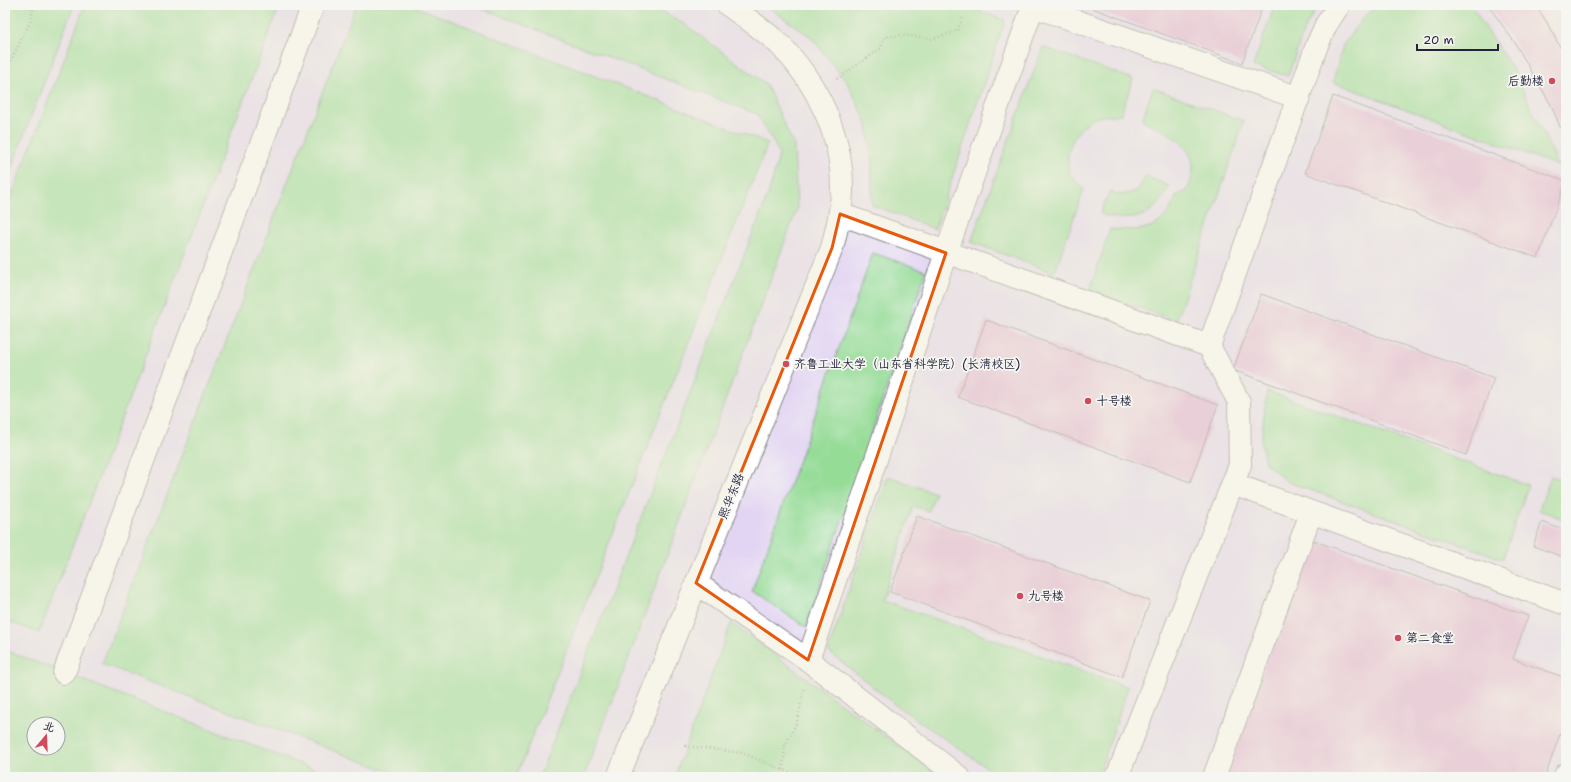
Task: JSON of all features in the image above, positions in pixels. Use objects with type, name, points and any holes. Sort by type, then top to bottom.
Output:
[{"type":"street","points":[[64,673],[313,5]]},
{"type":"street","name":"熙华东路","points":[[625,774],[696,583],[832,248],[840,214],[842,187],[838,150],[829,120],[817,93],[796,62],[780,45],[728,5]]},
{"type":"street","points":[[1209,346],[1326,25],[1339,5]]},
{"type":"street","points":[[812,663],[946,253],[1031,6],[1299,98]]},
{"type":"street","points":[[840,214],[1209,346],[1238,402],[1240,466],[1117,777]]},
{"type":"street","points":[[1233,484],[1566,604]]},
{"type":"street","points":[[1214,777],[1311,513]]},
{"type":"street","points":[[696,583],[812,663],[959,777]]},
{"type":"path","points":[[5,72],[30,22],[34,5]]},
{"type":"path","points":[[817,93],[880,48],[885,37],[901,35],[932,39],[957,31],[963,17]]},
{"type":"path","points":[[783,770],[785,746],[797,722],[803,690],[812,663]]},
{"type":"path","points":[[685,746],[743,753],[783,770],[812,777]]},
{"type":"highlighted area","points":[[840,214],[946,253],[808,660],[696,583],[832,248]]},
{"type":"shaded area","name":"齐鲁工业大学（山东省科学院）(长清校区)","points":[[5,5],[1566,5],[1566,777],[5,777]]},
{"type":"green space","points":[[5,5],[74,5],[5,184]]},
{"type":"green space","points":[[85,5],[280,5],[39,633],[5,620],[5,213]]},
{"type":"green space","points":[[356,5],[411,5],[768,143],[516,777],[404,777],[102,664]]},
{"type":"green space","points":[[472,5],[649,5],[684,24],[766,84],[794,146],[797,209],[584,777],[539,777],[769,192],[779,156],[776,147],[757,114]]},
{"type":"green space","points":[[765,5],[962,5],[1005,20],[935,229],[872,205],[872,159],[866,121],[847,82],[811,37]]},
{"type":"green space","points":[[1275,5],[1318,5],[1304,30],[1288,76],[1253,66]]},
{"type":"green space","points":[[1378,5],[1471,5],[1513,70],[1559,166],[1333,82],[1343,45],[1362,19]]},
{"type":"green space","points":[[1043,47],[1133,79],[1121,114],[1093,119],[1079,130],[1070,146],[1068,163],[1070,172],[1074,180],[1084,189],[1054,273],[971,242]]},
{"type":"green space","points":[[1153,88],[1244,121],[1176,321],[1090,290],[1110,229],[1142,229],[1158,223],[1165,217],[1171,208],[1176,196],[1187,191],[1192,178],[1192,161],[1189,152],[1183,145],[1159,128],[1142,120]]},
{"type":"green space","points":[[1146,176],[1169,186],[1157,205],[1149,212],[1132,218],[1112,217],[1100,214],[1109,192],[1123,195],[1137,191]]},
{"type":"green space","points":[[873,253],[926,271],[806,627],[752,591]]},
{"type":"green space","points":[[1566,374],[1566,429],[1561,394]]},
{"type":"green space","points":[[1267,391],[1528,485],[1503,559],[1288,482],[1265,463],[1261,442]]},
{"type":"green space","points":[[888,476],[935,493],[929,511],[913,506],[882,600],[1128,687],[1098,777],[1001,777],[897,706],[828,651]]},
{"type":"green space","points":[[1551,476],[1566,481],[1566,520],[1539,510]]},
{"type":"green space","points":[[731,623],[941,777],[678,777],[675,775]]},
{"type":"green space","points":[[5,650],[334,777],[5,777]]},
{"type":"building","points":[[1084,5],[1263,5],[1242,63]]},
{"type":"building","name":"后勤楼","points":[[1488,5],[1535,5],[1546,21],[1566,58],[1566,141],[1551,105],[1515,43]]},
{"type":"building","points":[[1333,96],[1566,181],[1538,258],[1305,173]]},
{"type":"building","points":[[1261,294],[1494,378],[1466,455],[1233,370]]},
{"type":"building","name":"十号楼","points":[[986,320],[1218,405],[1190,482],[958,397]]},
{"type":"building","name":"九号楼","points":[[917,516],[1150,601],[1122,677],[890,592]]},
{"type":"building","points":[[1542,522],[1566,531],[1566,558],[1533,546]]},
{"type":"building","name":"第二食堂","points":[[1309,539],[1528,616],[1513,659],[1566,678],[1566,717],[1545,777],[1226,777]]},
{"type":"place","name":"后勤楼","points":[[1552,81]]},
{"type":"place","name":"齐鲁工业大学（山东省科学院）(长清校区)","points":[[786,364]]},
{"type":"place","name":"十号楼","points":[[1088,401]]},
{"type":"place","name":"九号楼","points":[[1020,596]]},
{"type":"place","name":"第二食堂","points":[[1398,638]]}]
